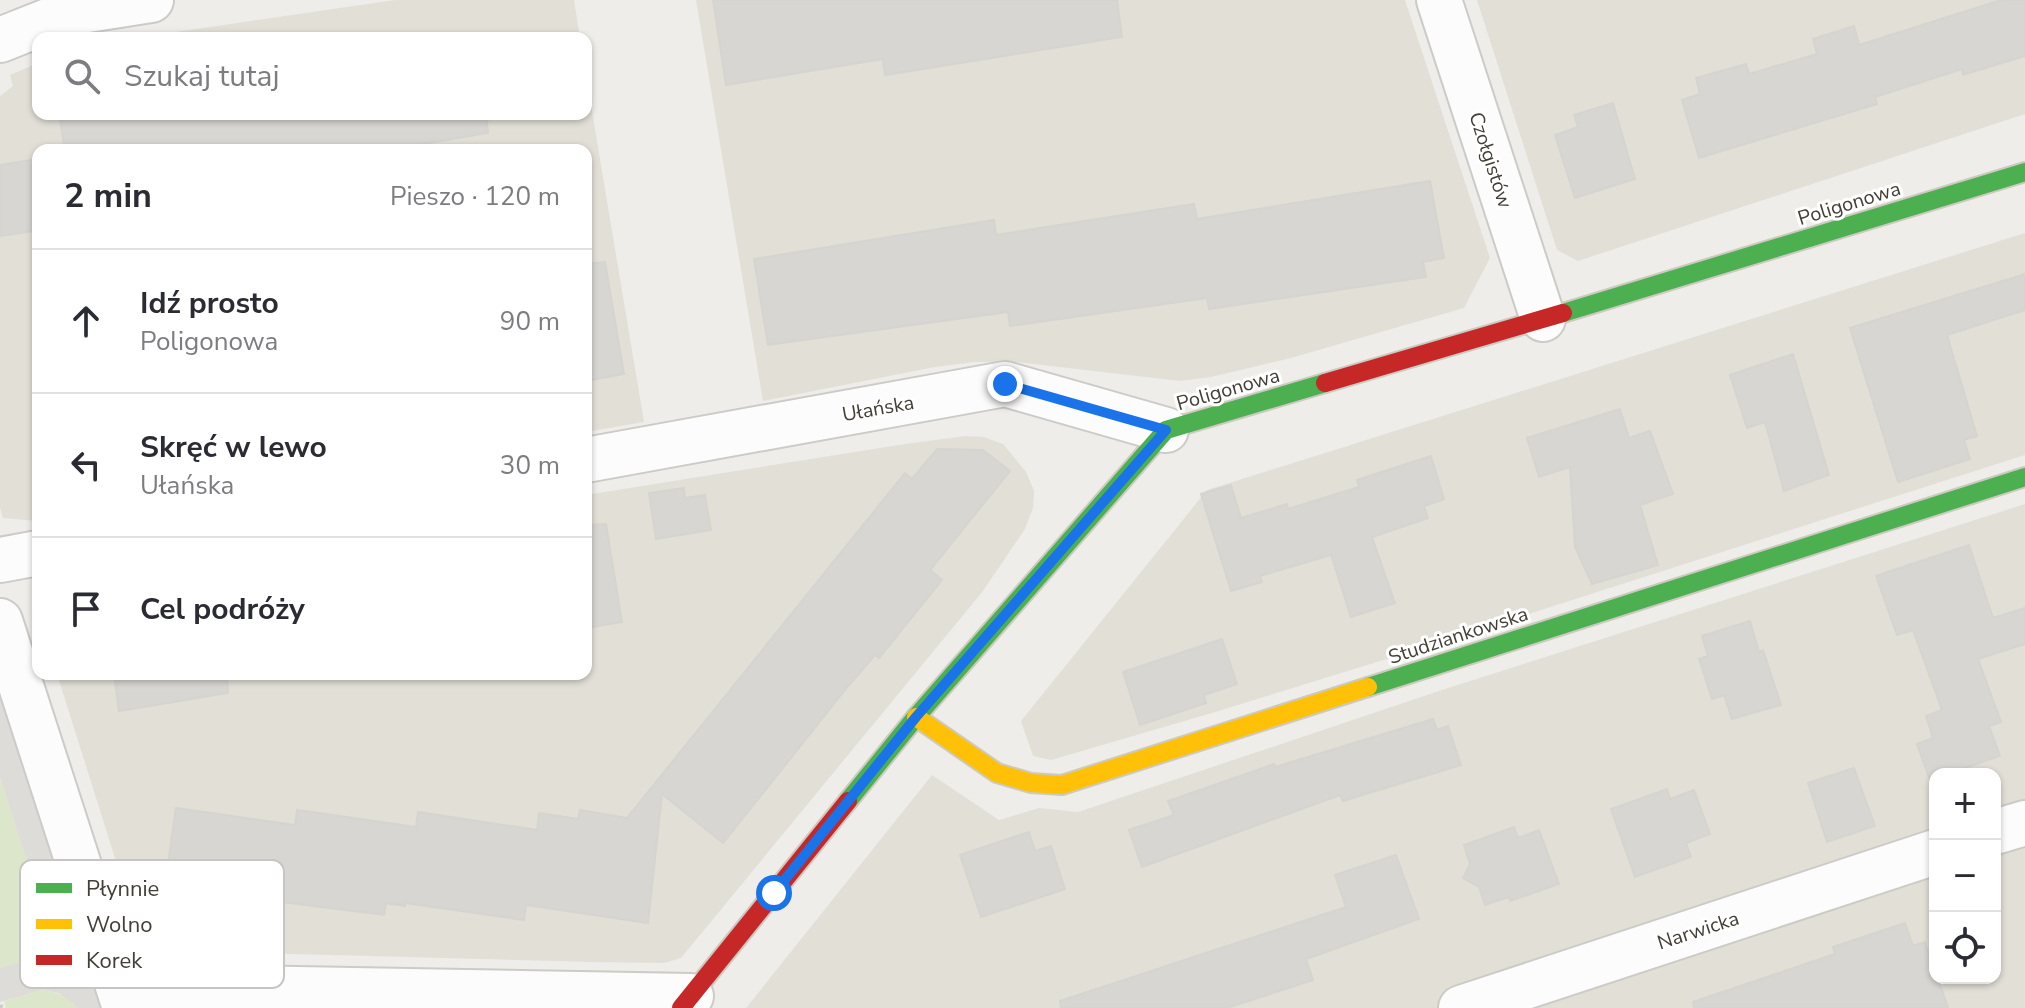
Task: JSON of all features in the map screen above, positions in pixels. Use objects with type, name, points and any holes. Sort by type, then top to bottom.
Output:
[{"type":"street","points":[[0,40],[68,13],[151,0]]},
{"type":"street","name":"Czołgistów","points":[[1439,0],[1543,319]]},
{"type":"street","name":"Poligonowa","points":[[686,1002],[916,717],[1166,430],[2025,172]]},
{"type":"street","name":"Ułańska","points":[[592,459],[1005,384],[1166,430]]},
{"type":"street","name":"Studziankowska","points":[[916,717],[997,773],[1031,783],[1062,785],[2025,477]]},
{"type":"street","points":[[0,560],[32,554]]},
{"type":"street","points":[[0,621],[78,860]]},
{"type":"street","points":[[2001,830],[2025,823]]},
{"type":"street","name":"Narwicka","points":[[1461,1008],[1929,854]]},
{"type":"street","points":[[122,997],[686,1002]]},
{"type":"shaded area","points":[[395,0],[574,0],[579,32],[176,32]]},
{"type":"shaded area","points":[[696,0],[1405,0],[1490,258],[1464,308],[1291,358],[1211,377],[1180,381],[1016,362],[975,362],[763,401]]},
{"type":"shaded area","points":[[1477,0],[2025,0],[2025,114],[1578,261],[1557,250]]},
{"type":"shaded area","points":[[32,66],[32,120],[592,120],[592,111],[644,422],[592,431],[592,144],[32,144],[32,520],[3,518],[0,508],[0,96],[13,86],[10,75]]},
{"type":"shaded area","points":[[2025,233],[2025,455],[1212,713],[1051,760],[1033,756],[1021,721],[1207,490]]},
{"type":"shaded area","points":[[966,436],[984,437],[1003,444],[1026,472],[1034,491],[1033,508],[1025,529],[983,591],[681,958],[664,963],[284,954],[284,860],[116,860],[59,680],[592,680],[592,494]]},
{"type":"shaded area","points":[[2025,504],[2025,1008],[746,1008],[932,775],[999,820],[1039,808],[1078,812],[1448,688]]},
{"type":"shaded area","points":[[0,681],[57,860],[26,860],[0,777]]},
{"type":"shaded area","points":[[20,962],[20,988],[98,988],[104,1008],[76,1008],[59,993],[41,990],[0,1002],[0,968]]},
{"type":"green space","points":[[0,777],[26,860],[20,860],[20,962],[0,968]]},
{"type":"green space","points":[[40,990],[65,997],[76,1008],[6,1008],[4,1001]]},
{"type":"building","points":[[713,0],[1117,0],[1122,37],[885,75],[883,59],[726,85]]},
{"type":"building","points":[[2001,0],[2025,0],[2025,56],[1963,75],[1962,69],[1875,97],[1877,104],[1699,158],[1682,100],[1700,94],[1696,78],[1746,64],[1749,74],[1817,54],[1813,39],[1854,26],[1859,45]]},
{"type":"building","points":[[1613,103],[1635,179],[1575,198],[1555,135],[1578,127],[1574,115]]},
{"type":"building","points":[[60,120],[487,120],[488,133],[423,144],[64,144]]},
{"type":"building","points":[[32,160],[32,231],[0,236],[0,165]]},
{"type":"building","points":[[1430,181],[1444,258],[1423,262],[1426,277],[1209,309],[1207,298],[1010,326],[1008,312],[768,345],[754,259],[994,220],[996,235],[1194,204],[1197,219]]},
{"type":"building","points":[[605,262],[624,374],[592,380],[592,263]]},
{"type":"building","points":[[2025,274],[2025,310],[1947,335],[1977,436],[1964,440],[1970,459],[1898,482],[1850,328]]},
{"type":"building","points":[[1793,354],[1829,475],[1784,491],[1765,422],[1747,428],[1730,375]]},
{"type":"building","points":[[1620,409],[1629,438],[1650,431],[1673,494],[1640,505],[1658,565],[1592,584],[1575,547],[1570,467],[1539,477],[1527,438]]},
{"type":"building","points":[[937,449],[983,450],[1010,471],[930,570],[942,580],[879,658],[875,655],[849,685],[723,843],[662,794],[648,923],[526,905],[524,920],[405,903],[405,906],[386,903],[384,915],[284,902],[284,860],[168,860],[176,808],[295,825],[297,810],[416,827],[418,812],[537,830],[539,813],[578,819],[580,810],[627,818],[905,473],[912,479]]},
{"type":"building","points":[[1431,456],[1444,499],[1424,506],[1428,518],[1372,537],[1395,603],[1351,617],[1331,555],[1260,576],[1262,582],[1231,591],[1201,494],[1231,485],[1241,518],[1287,504],[1288,509],[1359,487],[1357,480]]},
{"type":"building","points":[[684,488],[685,498],[705,495],[711,530],[656,539],[649,493]]},
{"type":"building","points":[[606,524],[622,622],[592,627],[592,525]]},
{"type":"building","points":[[1969,545],[1993,618],[2025,608],[2025,644],[1978,659],[2001,722],[1989,726],[2000,756],[1965,768],[1929,768],[1929,777],[1917,744],[1933,738],[1926,716],[1942,710],[1913,630],[1897,635],[1876,576]]},
{"type":"building","points":[[1750,621],[1781,705],[1732,719],[1724,695],[1712,699],[1699,659],[1708,656],[1702,636]]},
{"type":"building","points":[[1222,639],[1237,684],[1204,695],[1206,703],[1140,725],[1123,672]]},
{"type":"building","points":[[115,680],[227,680],[228,693],[119,711]]},
{"type":"building","points":[[1433,719],[1437,730],[1448,726],[1461,765],[1343,801],[1340,795],[1142,867],[1129,830],[1174,815],[1168,801],[1274,764],[1275,767]]},
{"type":"building","points":[[1854,768],[1875,826],[1827,842],[1808,783]]},
{"type":"building","points":[[1667,789],[1670,799],[1694,790],[1710,834],[1686,843],[1691,857],[1635,877],[1611,809]]},
{"type":"building","points":[[1514,827],[1518,838],[1539,830],[1559,884],[1510,901],[1509,897],[1485,905],[1479,887],[1463,878],[1470,864],[1464,845]]},
{"type":"building","points":[[1029,832],[1035,851],[1051,846],[1065,889],[981,917],[960,855]]},
{"type":"building","points":[[1396,855],[1419,919],[1306,959],[1313,980],[1227,1008],[1061,1008],[1060,1001],[1346,907],[1335,875]]},
{"type":"building","points":[[1905,923],[1913,946],[1925,942],[1929,956],[1929,984],[1940,984],[1948,1008],[1694,1008],[1693,1002],[1835,954],[1833,947]]},
{"type":"traffic: fast","points":[[1563,313],[2025,172]]},
{"type":"traffic: fast","points":[[848,801],[916,717],[1166,430],[1325,383]]},
{"type":"traffic: fast","points":[[1368,687],[2025,477]]},
{"type":"traffic: slow","points":[[916,717],[997,773],[1031,783],[1062,785],[1368,687]]},
{"type":"traffic: jam","points":[[1325,383],[1563,313]]},
{"type":"traffic: jam","points":[[681,1008],[848,801]]},
{"type":"route","points":[[774,893],[916,717],[1166,430],[1005,384]]}]
